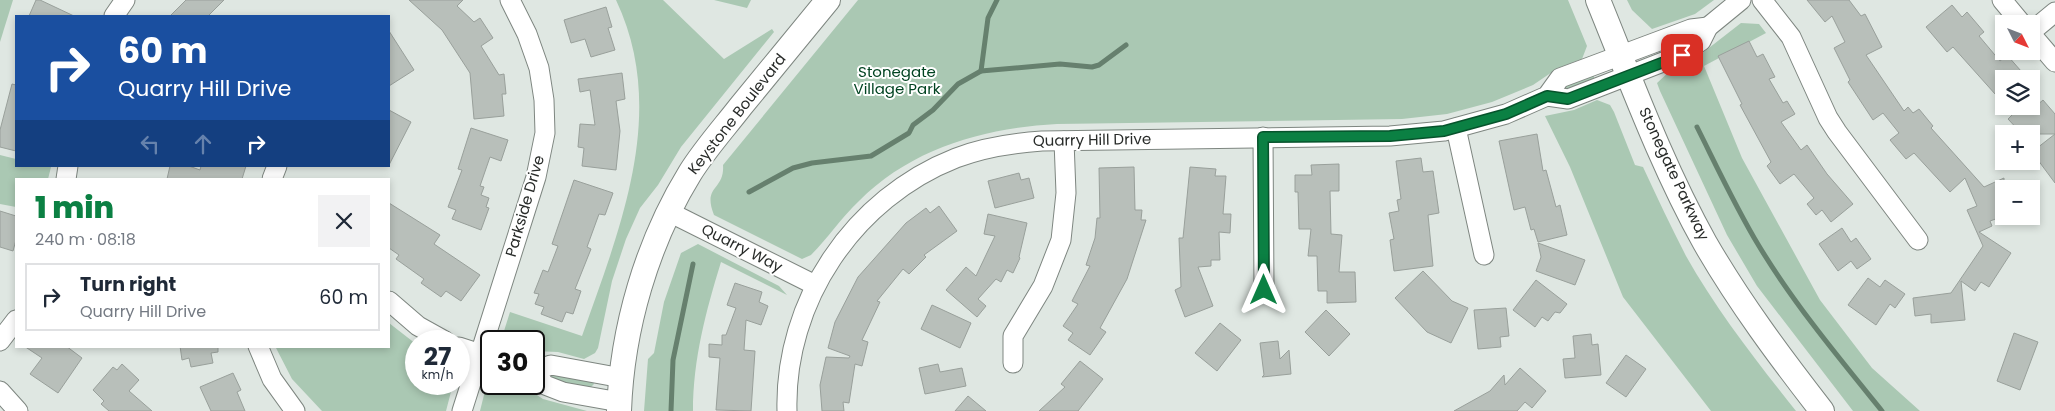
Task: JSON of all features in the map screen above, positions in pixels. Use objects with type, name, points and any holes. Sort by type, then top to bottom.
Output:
[{"type":"street","points":[[115,15],[124,0]]},
{"type":"street","name":"Parkside Drive","points":[[492,330],[536,177],[545,133],[546,117],[539,68],[528,34],[510,0]]},
{"type":"street","name":"Keystone Boulevard","points":[[620,406],[622,378],[641,282],[658,235],[669,212],[704,153],[828,0]]},
{"type":"street","name":"Stonegate Parkway","points":[[1598,0],[1672,179],[1705,242],[1744,307],[1822,411]]},
{"type":"street","name":"Quarry Hill Drive","points":[[787,411],[789,376],[795,338],[815,285],[834,254],[865,218],[888,197],[928,171],[958,157],[996,146],[1064,141],[1390,136],[1418,135],[1456,128],[1506,114],[1547,96],[1568,99],[1624,65],[1682,55],[1701,41],[1708,27],[1741,0]]},
{"type":"street","points":[[1762,0],[1791,36],[1828,118],[1837,132],[1918,240]]},
{"type":"street","points":[[2002,0],[2014,15]]},
{"type":"street","points":[[2040,25],[2055,12]]},
{"type":"street","points":[[2040,44],[2055,62]]},
{"type":"street","points":[[1456,128],[1484,255]]},
{"type":"street","points":[[1263,137],[1264,290]]},
{"type":"street","points":[[1013,363],[1013,336],[1043,286],[1061,240],[1066,193],[1064,141]]},
{"type":"street","name":"Quarry Way","points":[[669,212],[815,285]]},
{"type":"street","points":[[390,302],[425,330]]},
{"type":"street","points":[[0,341],[15,321]]},
{"type":"street","points":[[259,348],[272,379],[295,411]]},
{"type":"street","points":[[620,406],[563,392],[544,385],[534,371],[551,365],[622,378]]},
{"type":"street","name":"Parkside Drive","points":[[462,411],[480,368]]},
{"type":"street","points":[[0,392],[18,411]]},
{"type":"green space","points":[[0,0],[13,0],[0,42]]},
{"type":"green space","points":[[616,0],[663,0],[724,59],[772,29],[774,32],[681,147],[658,185],[640,208],[626,239],[612,281],[598,348],[595,353],[584,359],[558,352],[545,351],[545,330],[504,330],[510,312],[582,336],[611,254],[633,170],[639,127],[638,85],[631,42]]},
{"type":"green space","points":[[714,0],[751,0],[747,8]]},
{"type":"green space","name":"Stonegate Village Park","points":[[858,0],[1568,0],[1587,46],[1582,59],[1558,68],[1533,85],[1492,102],[1447,114],[1402,119],[1057,124],[1003,130],[976,136],[926,154],[902,167],[859,201],[811,255],[802,259],[714,215],[711,205],[712,193],[721,180],[723,165]]},
{"type":"green space","points":[[1627,0],[1714,0],[1695,14],[1652,29],[1632,10]]},
{"type":"green space","points":[[1741,23],[1759,24],[1766,33],[1704,66],[1742,158],[1820,300],[1872,368],[1920,411],[1853,411],[1757,286],[1727,235],[1660,91],[1657,83],[1671,70],[1696,58]]},
{"type":"green space","points":[[1594,73],[1594,80],[1566,91],[1563,90],[1561,85]]},
{"type":"green space","points":[[1597,100],[1610,105],[1635,165],[1643,167],[1686,256],[1711,297],[1752,355],[1796,411],[1711,411],[1623,297],[1570,167],[1545,116],[1574,110]]},
{"type":"green space","points":[[0,155],[15,159],[15,167],[51,167],[48,178],[15,178],[15,207],[0,204]]},
{"type":"green space","points":[[698,244],[779,286],[787,295],[721,262],[701,335],[695,373],[693,411],[644,411],[648,359],[654,353],[664,302],[681,253]]},
{"type":"green space","points":[[390,324],[405,335],[405,395],[450,395],[446,411],[322,411],[292,379],[276,348],[390,348]]},
{"type":"green space","points":[[553,374],[593,382],[594,384],[590,388],[560,382],[551,378]]},
{"type":"green space","points":[[484,395],[537,395],[543,399],[587,411],[480,411]]},
{"type":"building","points":[[36,0],[40,0],[72,15],[29,15]]},
{"type":"building","points":[[186,0],[224,0],[209,15],[171,15]]},
{"type":"building","points":[[409,0],[463,0],[457,6],[474,22],[480,18],[493,38],[481,46],[499,75],[504,74],[506,94],[502,94],[504,116],[474,119],[470,73],[442,30]]},
{"type":"building","points":[[1807,0],[1849,0],[1861,16],[1865,14],[1882,47],[1866,55],[1904,111],[1908,107],[1913,113],[1919,109],[1933,126],[1931,128],[1984,187],[1995,182],[1995,219],[1990,221],[1992,226],[1979,232],[2011,253],[1989,287],[1981,282],[1975,291],[1961,281],[1965,320],[1931,323],[1931,314],[1915,316],[1913,298],[1951,293],[1983,246],[1967,210],[1977,206],[1965,178],[1950,192],[1914,153],[1906,159],[1890,140],[1899,133],[1883,113],[1873,120],[1848,82],[1850,80],[1834,48],[1845,42],[1832,16],[1825,22]]},
{"type":"building","points":[[1952,5],[1962,17],[1967,12],[1984,32],[1979,36],[1995,55],[1995,60],[2011,60],[2020,70],[1995,70],[1995,94],[1953,47],[1947,52],[1926,27]]},
{"type":"building","points":[[606,7],[612,27],[608,28],[615,50],[591,57],[585,39],[571,43],[564,20]]},
{"type":"building","points":[[390,33],[414,70],[390,85]]},
{"type":"building","points":[[1749,41],[1757,57],[1763,54],[1775,77],[1769,79],[1783,103],[1787,101],[1795,114],[1781,122],[1801,150],[1807,145],[1827,174],[1853,204],[1831,222],[1822,210],[1816,215],[1807,204],[1814,198],[1794,174],[1780,184],[1767,166],[1771,162],[1740,105],[1742,104],[1718,56]]},
{"type":"building","points":[[622,73],[625,99],[616,101],[620,131],[616,170],[582,166],[584,148],[578,147],[580,124],[595,125],[590,90],[580,92],[578,79]]},
{"type":"building","points":[[12,84],[15,85],[15,151],[0,147],[0,130]]},
{"type":"building","points":[[2043,100],[2055,114],[2055,134],[2040,134],[2040,125],[2014,125],[2008,119],[2012,115],[2040,115],[2040,103]]},
{"type":"building","points":[[390,111],[411,122],[390,163]]},
{"type":"building","points":[[471,128],[508,140],[501,161],[490,157],[480,186],[484,187],[481,195],[489,198],[486,207],[489,208],[481,230],[452,219],[456,210],[448,207],[462,170],[458,169]]},
{"type":"building","points":[[1537,134],[1543,171],[1546,170],[1556,207],[1560,205],[1567,235],[1538,242],[1534,229],[1531,230],[1525,207],[1514,210],[1499,141]]},
{"type":"building","points":[[2055,134],[2055,183],[2040,163],[2040,146]]},
{"type":"building","points":[[1421,158],[1423,172],[1433,171],[1439,213],[1428,215],[1433,266],[1394,271],[1390,240],[1394,239],[1389,213],[1399,211],[1397,200],[1401,199],[1396,161]]},
{"type":"building","points":[[1339,164],[1339,191],[1330,191],[1331,234],[1342,235],[1339,272],[1355,272],[1356,302],[1327,303],[1327,291],[1318,291],[1317,256],[1308,256],[1311,229],[1299,229],[1298,192],[1295,192],[1295,175],[1312,175],[1311,165]]},
{"type":"building","points":[[170,167],[192,167],[200,170],[201,167],[246,167],[242,178],[167,178]]},
{"type":"building","points":[[1134,167],[1135,210],[1142,210],[1141,220],[1146,220],[1127,279],[1100,328],[1106,332],[1090,355],[1068,340],[1073,333],[1063,326],[1078,304],[1072,301],[1090,266],[1086,265],[1095,238],[1097,218],[1100,218],[1099,168]]},
{"type":"building","points":[[1190,167],[1216,169],[1215,176],[1226,176],[1223,214],[1231,214],[1230,233],[1219,232],[1220,260],[1211,260],[1211,266],[1198,267],[1213,306],[1185,317],[1175,290],[1181,287],[1179,238],[1183,238]]},
{"type":"building","points":[[1019,173],[1021,180],[1029,178],[1034,198],[995,208],[988,181]]},
{"type":"building","points":[[574,180],[613,193],[605,215],[599,214],[587,247],[591,249],[575,289],[581,291],[573,314],[566,312],[562,322],[541,314],[544,307],[535,304],[539,294],[534,293],[543,270],[548,272],[558,246],[552,244]]},
{"type":"building","points":[[390,204],[440,235],[434,244],[480,275],[461,301],[446,291],[441,297],[421,283],[424,279],[396,259],[399,255],[390,249]]},
{"type":"building","points":[[939,206],[957,231],[924,255],[926,257],[909,274],[903,269],[877,301],[880,302],[862,340],[868,342],[862,366],[855,364],[849,403],[843,402],[844,411],[822,411],[820,385],[826,357],[849,358],[850,356],[828,348],[835,322],[858,277],[906,223],[926,208],[930,213]]},
{"type":"building","points":[[0,211],[15,216],[15,244],[13,251],[0,247]]},
{"type":"building","points":[[988,214],[1027,223],[1020,258],[1013,273],[1007,270],[1001,282],[996,279],[978,299],[986,306],[977,317],[946,290],[966,267],[976,276],[995,236],[984,234]]},
{"type":"building","points":[[1842,228],[1851,242],[1856,238],[1871,259],[1857,269],[1851,261],[1838,271],[1819,244]]},
{"type":"building","points":[[1538,243],[1585,260],[1575,285],[1536,271],[1541,257]]},
{"type":"building","points":[[1423,271],[1452,301],[1468,308],[1451,343],[1427,332],[1395,298]]},
{"type":"building","points":[[1868,278],[1880,287],[1885,280],[1905,294],[1895,308],[1890,304],[1876,325],[1848,305]]},
{"type":"building","points":[[1536,280],[1567,304],[1560,313],[1555,312],[1548,321],[1542,317],[1535,327],[1513,310]]},
{"type":"building","points":[[735,283],[762,292],[759,302],[768,306],[761,325],[746,320],[744,350],[755,351],[751,411],[716,410],[720,358],[709,357],[709,344],[722,345],[722,335],[726,335],[736,308],[727,305]]},
{"type":"building","points":[[932,305],[971,323],[960,348],[921,329]]},
{"type":"building","points":[[1506,308],[1509,336],[1500,337],[1501,347],[1478,349],[1474,310]]},
{"type":"building","points":[[1326,310],[1350,334],[1329,356],[1305,332]]},
{"type":"building","points":[[1220,323],[1241,340],[1217,371],[1195,353]]},
{"type":"building","points":[[2014,333],[2038,342],[2020,390],[1997,381]]},
{"type":"building","points":[[1591,334],[1592,345],[1598,344],[1601,375],[1565,378],[1563,359],[1575,358],[1573,336]]},
{"type":"building","points":[[1278,341],[1280,359],[1289,350],[1291,374],[1262,377],[1264,375],[1260,343]]},
{"type":"building","points":[[27,348],[69,348],[82,358],[58,393],[30,374],[42,358]]},
{"type":"building","points":[[180,348],[218,348],[218,352],[211,353],[213,363],[191,367],[189,358],[182,360]]},
{"type":"building","points":[[1626,355],[1646,369],[1626,397],[1606,383]]},
{"type":"building","points":[[1080,361],[1103,379],[1078,411],[1039,411],[1065,387],[1061,384]]},
{"type":"building","points":[[122,364],[139,380],[129,391],[152,411],[109,411],[101,404],[104,401],[93,390],[113,367],[117,370]]},
{"type":"building","points":[[938,364],[940,372],[962,368],[966,386],[925,394],[919,368]]},
{"type":"building","points":[[1520,368],[1546,391],[1532,408],[1525,402],[1517,411],[1454,411],[1490,391],[1504,375],[1505,385]]},
{"type":"building","points":[[233,373],[241,390],[237,392],[245,411],[211,411],[200,387]]},
{"type":"building","points":[[968,396],[986,411],[955,411]]},
{"type":"waterway","points":[[981,71],[988,18],[997,0]]},
{"type":"waterway","points":[[749,192],[793,168],[812,163],[871,156],[909,133],[913,125],[933,110],[958,84],[981,71],[1060,64],[1092,67],[1099,65],[1126,45]]},
{"type":"waterway","points":[[1697,127],[1742,217],[1773,268],[1818,330],[1882,411]]},
{"type":"waterway","points":[[671,411],[673,360],[693,264]]},
{"type":"route","points":[[1264,290],[1263,137],[1390,136],[1418,135],[1444,131],[1506,114],[1547,96],[1568,99],[1682,55]]}]
